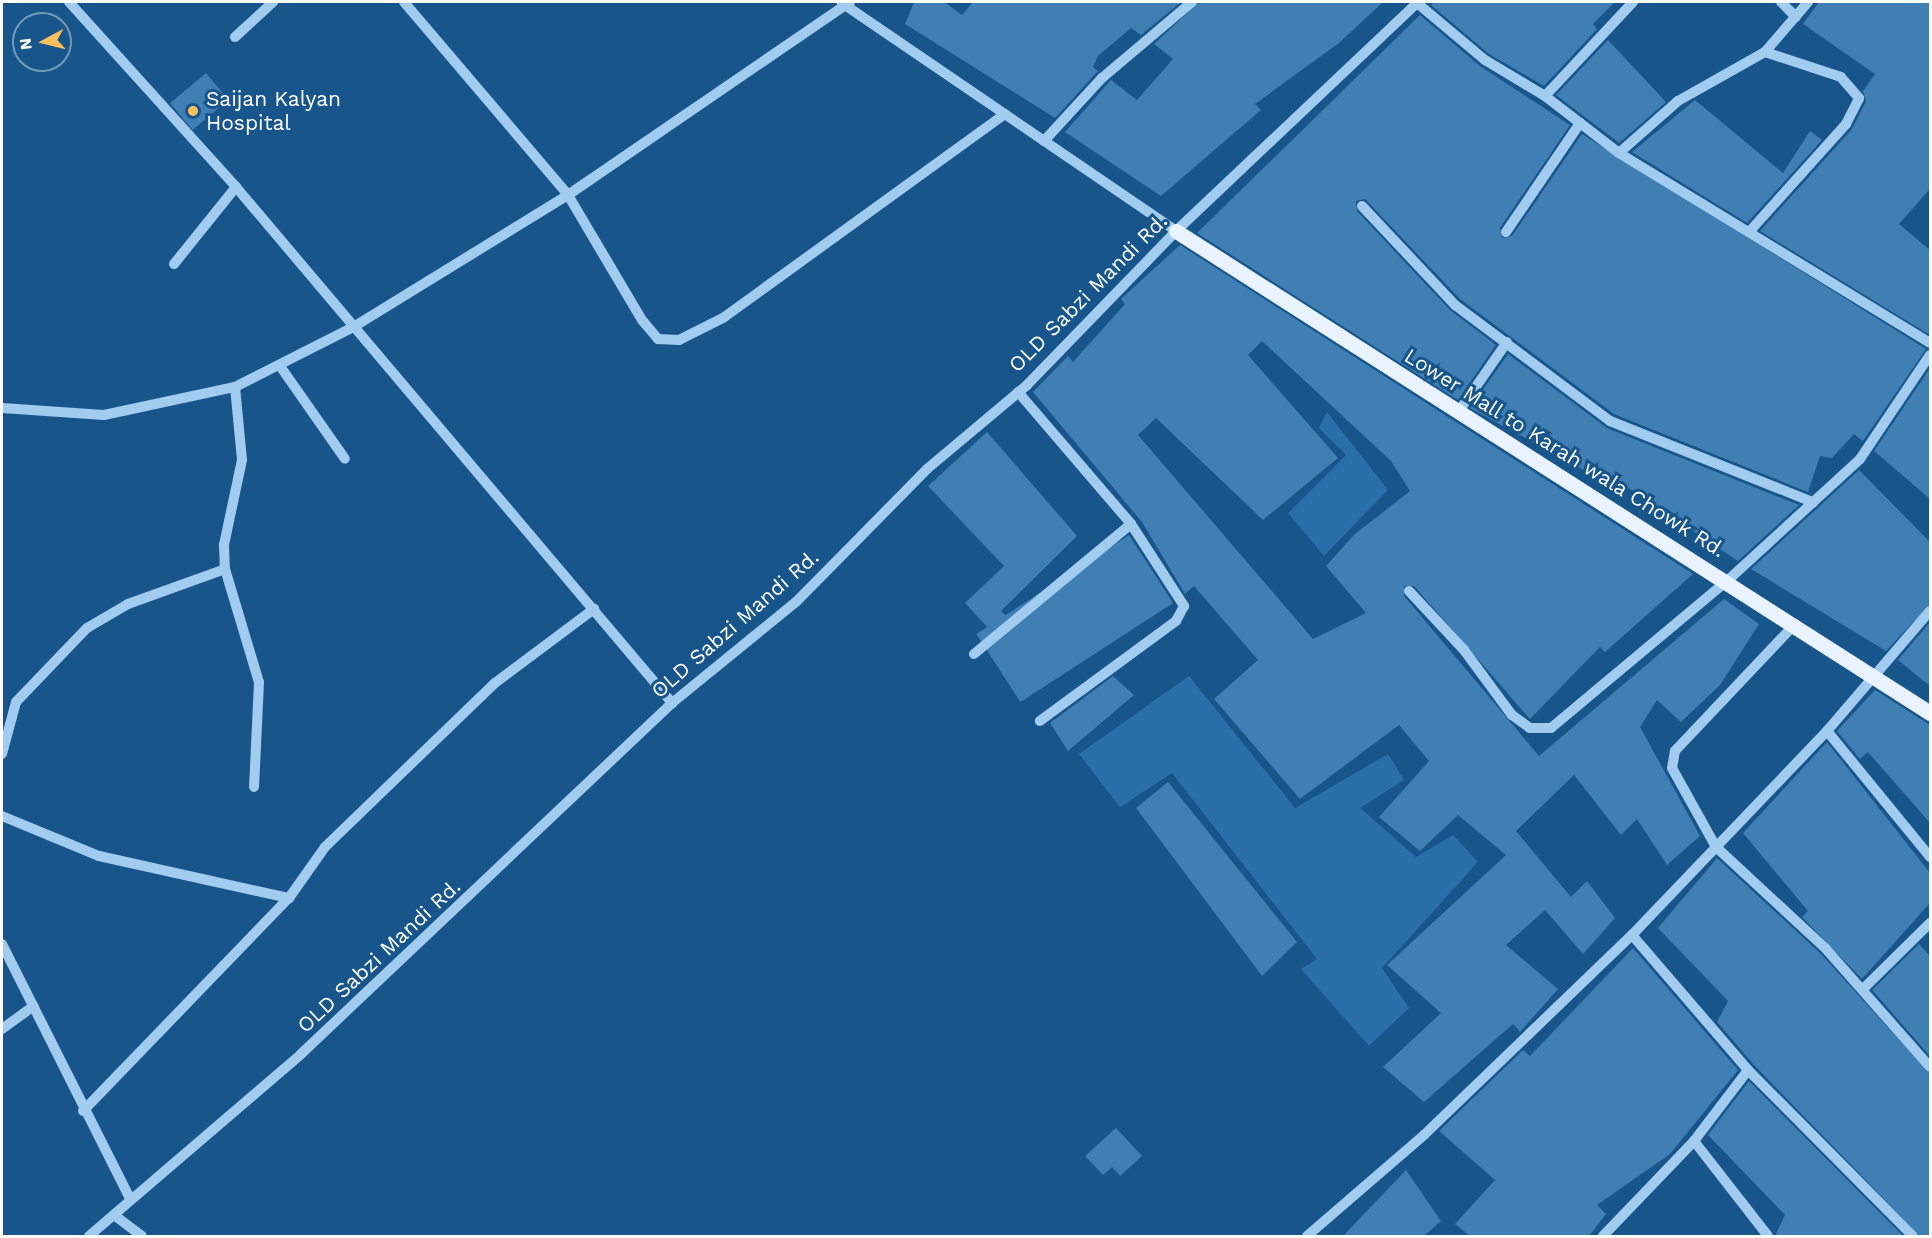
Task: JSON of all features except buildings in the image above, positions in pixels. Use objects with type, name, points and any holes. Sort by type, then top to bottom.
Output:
[{"type":"main road","name":"Lower Mall to Karah wala Chowk Rd.","points":[[1176,231],[1877,676],[1930,713]]},
{"type":"street","points":[[235,37],[273,2]]},
{"type":"street","points":[[404,2],[568,195],[642,320],[658,339],[679,340],[723,318],[1005,114]]},
{"type":"street","points":[[1044,141],[1102,78],[1191,2]]},
{"type":"street","points":[[1418,2],[1485,60],[1545,96],[1619,153],[1930,343]]},
{"type":"street","name":"OLD Sabzi Mandi Rd.","points":[[89,1236],[114,1215],[129,1197],[302,1054],[672,703],[796,602],[927,469],[1018,392],[1176,231],[1418,2]]},
{"type":"street","points":[[1545,96],[1633,2]]},
{"type":"street","points":[[1781,2],[1796,17]]},
{"type":"street","points":[[1619,153],[1670,107],[1765,52],[1808,2]]},
{"type":"street","points":[[74,3],[355,326],[672,703]]},
{"type":"street","points":[[2,408],[104,415],[236,387],[280,366],[355,326],[568,195],[845,3],[1176,231]]},
{"type":"street","points":[[1750,231],[1846,124],[1859,98],[1841,77],[1765,52]]},
{"type":"street","points":[[1506,232],[1580,123]]},
{"type":"street","points":[[174,264],[236,187]]},
{"type":"street","points":[[1362,206],[1455,305],[1508,342],[1610,421],[1813,502]]},
{"type":"street","points":[[1460,411],[1508,342]]},
{"type":"street","points":[[1408,591],[1464,650],[1512,715],[1542,730],[1727,581],[1860,459],[1930,355]]},
{"type":"street","points":[[280,366],[345,459]]},
{"type":"street","points":[[236,387],[242,460],[224,545],[225,569],[259,682],[254,787]]},
{"type":"street","points":[[1018,392],[1131,524],[1184,606],[1176,621],[1040,721]]},
{"type":"street","points":[[975,654],[1131,524]]},
{"type":"street","points":[[2,754],[16,702],[74,639],[128,604],[225,569]]},
{"type":"street","points":[[83,1112],[289,898],[325,847],[495,683],[594,609]]},
{"type":"street","points":[[1307,1236],[1424,1135],[1632,935],[1827,731],[1877,676],[1930,611]]},
{"type":"street","points":[[1795,624],[1675,751],[1672,768],[1680,791],[1716,847],[1863,989],[1930,1067]]},
{"type":"street","points":[[1827,731],[1930,857]]},
{"type":"street","points":[[2,816],[99,856],[289,898]]},
{"type":"street","points":[[1863,989],[1930,923]]},
{"type":"street","points":[[1632,935],[1748,1070],[1913,1236]]},
{"type":"street","points":[[2,944],[34,1006],[83,1112],[129,1197]]},
{"type":"street","points":[[2,1029],[34,1006]]},
{"type":"street","points":[[1604,1236],[1694,1141],[1748,1070]]},
{"type":"street","points":[[1694,1141],[1768,1236]]},
{"type":"street","points":[[114,1215],[142,1236]]},
{"type":"shaded area","points":[[1327,412],[1388,490],[1324,556],[1288,513],[1346,455],[1319,428]]},
{"type":"shaded area","points":[[1189,676],[1295,808],[1388,754],[1404,780],[1360,808],[1416,857],[1453,835],[1478,862],[1382,968],[1409,1008],[1369,1046],[1301,969],[1317,959],[1172,773],[1120,807],[1079,754]]},
{"type":"place","name":"Saijan Kalyan Hospital","points":[[193,111]]}]
